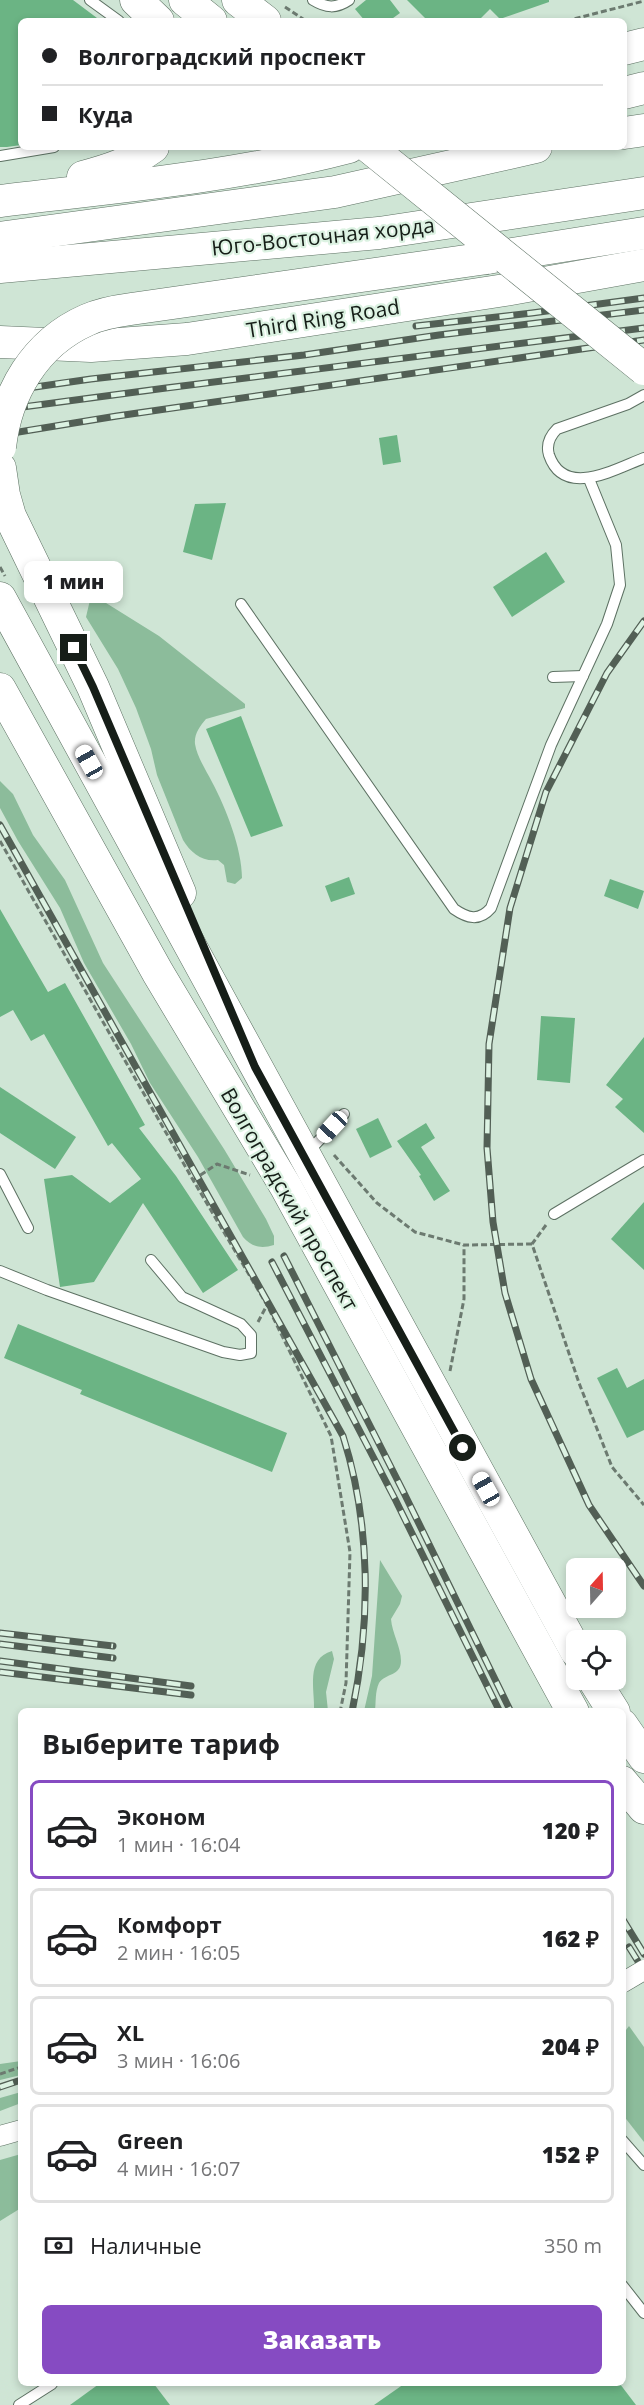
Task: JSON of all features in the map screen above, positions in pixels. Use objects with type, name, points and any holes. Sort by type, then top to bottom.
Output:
[{"type":"main road","points":[[136,0],[155,18]]},
{"type":"main road","points":[[185,0],[207,18]]},
{"type":"main road","points":[[627,48],[644,44]]},
{"type":"main road","points":[[627,92],[644,88]]},
{"type":"main road","points":[[627,133],[644,130]]},
{"type":"main road","points":[[0,200],[118,168],[139,158],[149,150]]},
{"type":"main road","points":[[0,200],[171,181],[270,165],[336,150]]},
{"type":"main road","points":[[373,150],[644,369]]},
{"type":"main road","name":"Юго-Восточная хорда","points":[[0,238],[335,192],[523,150]]},
{"type":"main road","name":"Юго-Восточная хорда","points":[[0,267],[379,233],[644,193]]},
{"type":"main road","points":[[0,447],[7,410],[25,372],[53,341],[87,320],[131,309],[487,258],[644,232]]},
{"type":"main road","name":"Third Ring Road","points":[[0,342],[91,346],[186,339],[505,290],[644,265]]},
{"type":"main road","points":[[0,468],[10,516],[93,687],[255,1067]]},
{"type":"main road","name":"Волгоградский проспект","points":[[3,588],[255,1067],[312,1148],[566,1632]]},
{"type":"main road","name":"Волгоградский проспект","points":[[0,689],[158,973],[286,1187],[571,1708]]},
{"type":"main road","points":[[600,1690],[612,1708]]},
{"type":"main road","points":[[626,1731],[644,1757]]},
{"type":"main road","points":[[626,1787],[644,1808]]},
{"type":"street","points":[[626,1981],[644,1970]]},
{"type":"street","points":[[0,2136],[18,2131]]},
{"type":"lane","points":[[90,0],[114,18]]},
{"type":"lane","points":[[313,0],[324,6],[334,7],[349,0]]},
{"type":"lane","points":[[0,156],[36,150]]},
{"type":"lane","points":[[644,395],[628,404],[557,429],[551,435],[548,452],[553,464],[569,478],[589,479],[644,458]]},
{"type":"lane","points":[[241,604],[454,909],[464,916],[475,918],[485,915],[491,908],[551,745],[607,624],[620,585],[616,545],[589,479]]},
{"type":"lane","points":[[553,677],[583,676]]},
{"type":"lane","points":[[312,1148],[344,1114]]},
{"type":"lane","points":[[554,1214],[644,1160]]},
{"type":"lane","points":[[0,1174],[28,1228]]},
{"type":"lane","points":[[0,1271],[47,1290],[223,1352],[251,1353],[251,1335],[241,1324],[182,1297],[151,1260]]},
{"type":"lane","points":[[626,2144],[644,2164]]},
{"type":"lane","points":[[626,2290],[644,2313]]},
{"type":"lane","points":[[19,2405],[49,2386]]},
{"type":"path","points":[[578,18],[644,1]]},
{"type":"path","points":[[258,8],[295,18]]},
{"type":"path","points":[[0,567],[3,588]]},
{"type":"path","points":[[0,841],[267,1305],[331,1436],[350,1552],[346,1683],[341,1708]]},
{"type":"path","points":[[312,1148],[415,1232],[464,1245],[532,1244]]},
{"type":"path","points":[[193,1180],[217,1164],[250,1175]]},
{"type":"path","points":[[532,1244],[554,1214]]},
{"type":"path","points":[[532,1244],[579,1383],[612,1467],[644,1505]]},
{"type":"path","points":[[450,1373],[464,1299],[464,1245]]},
{"type":"path","points":[[251,1335],[267,1305]]},
{"type":"path","points":[[0,2074],[18,2068]]},
{"type":"green space","points":[[98,598],[159,636],[245,704],[245,708],[206,719],[195,737],[198,754],[223,804],[236,842],[242,878],[235,884],[227,882],[224,865],[218,860],[207,860],[198,856],[183,840],[157,775],[151,749],[136,708],[118,669],[86,617],[90,600]]},
{"type":"green space","points":[[0,781],[13,794],[33,835],[65,880],[103,963],[224,1149],[266,1219],[274,1236],[274,1245],[257,1246],[243,1237],[198,1157],[150,1083],[131,1044],[84,963],[60,908],[0,808]]},
{"type":"green space","points":[[380,1560],[402,1596],[391,1619],[401,1661],[396,1672],[379,1683],[375,1708],[365,1708],[372,1676]]},
{"type":"green space","points":[[332,1651],[334,1659],[326,1692],[328,1708],[314,1708],[313,1676],[318,1661]]},
{"type":"green space","points":[[629,2026],[644,2047],[644,2142],[626,2119],[626,2030]]},
{"type":"green space","points":[[18,2061],[18,2076],[0,2080],[0,2064]]},
{"type":"green space","points":[[18,2093],[18,2104],[0,2111],[0,2098]]},
{"type":"green space","points":[[18,2155],[18,2210],[0,2221],[0,2160]]},
{"type":"building","points":[[0,0],[73,0],[97,18],[18,18],[18,145],[0,147]]},
{"type":"building","points":[[366,0],[390,0],[400,13],[393,18],[362,18],[355,9]]},
{"type":"building","points":[[407,0],[549,0],[549,2],[503,18],[499,18],[490,9],[481,18],[425,18]]},
{"type":"building","points":[[397,435],[401,462],[383,465],[379,438]]},
{"type":"building","points":[[226,503],[212,560],[183,552],[195,504]]},
{"type":"building","points":[[546,552],[565,582],[512,617],[493,587]]},
{"type":"building","points":[[241,716],[283,826],[251,837],[206,729]]},
{"type":"building","points":[[349,877],[355,894],[331,902],[325,886]]},
{"type":"building","points":[[610,879],[644,891],[638,909],[604,896]]},
{"type":"building","points":[[0,909],[48,992],[65,983],[145,1125],[139,1128],[176,1176],[238,1270],[203,1293],[143,1203],[94,1282],[60,1287],[44,1179],[72,1175],[110,1203],[141,1179],[112,1143],[108,1146],[44,1034],[31,1041],[13,1010],[0,1017]]},
{"type":"building","points":[[541,1016],[575,1018],[570,1083],[537,1080]]},
{"type":"building","points":[[644,1037],[644,1133],[615,1107],[623,1099],[606,1085]]},
{"type":"building","points":[[0,1087],[76,1137],[55,1169],[0,1133]]},
{"type":"building","points":[[378,1118],[392,1147],[370,1158],[356,1129]]},
{"type":"building","points":[[426,1123],[435,1138],[421,1147],[450,1191],[434,1201],[419,1176],[421,1175],[397,1141]]},
{"type":"building","points":[[644,1202],[644,1270],[611,1239]]},
{"type":"building","points":[[18,1324],[287,1433],[272,1472],[80,1394],[82,1390],[4,1358]]},
{"type":"building","points":[[617,1368],[627,1388],[644,1379],[644,1430],[627,1438],[597,1378]]},
{"type":"building","points":[[96,2386],[156,2386],[170,2405],[70,2405]]},
{"type":"building","points":[[401,2386],[622,2386],[636,2405],[374,2405]]},
{"type":"railway","points":[[416,326],[644,298]]},
{"type":"railway","points":[[0,392],[644,310]]},
{"type":"railway","points":[[0,410],[644,328]]},
{"type":"railway","points":[[0,435],[644,340]]},
{"type":"railway","points":[[644,621],[607,673],[546,792],[510,908],[489,1044],[487,1148],[493,1222],[505,1293],[531,1379],[589,1505],[644,1586]]},
{"type":"railway","points":[[0,825],[343,1436],[359,1504],[365,1573],[363,1643],[353,1708]]},
{"type":"railway","points":[[284,1256],[509,1708]]},
{"type":"railway","points":[[272,1262],[395,1499],[498,1708]]},
{"type":"railway","points":[[0,1633],[113,1646]]},
{"type":"railway","points":[[0,1644],[113,1658]]},
{"type":"railway","points":[[0,1661],[191,1686]]},
{"type":"railway","points":[[0,1672],[191,1695]]},
{"type":"railway","points":[[626,1925],[644,1954]]},
{"type":"railway","points":[[629,1947],[644,1971]]},
{"type":"railway","points":[[0,2087],[18,2081]]},
{"type":"route","points":[[74,648],[93,687],[255,1067],[463,1448]]}]
